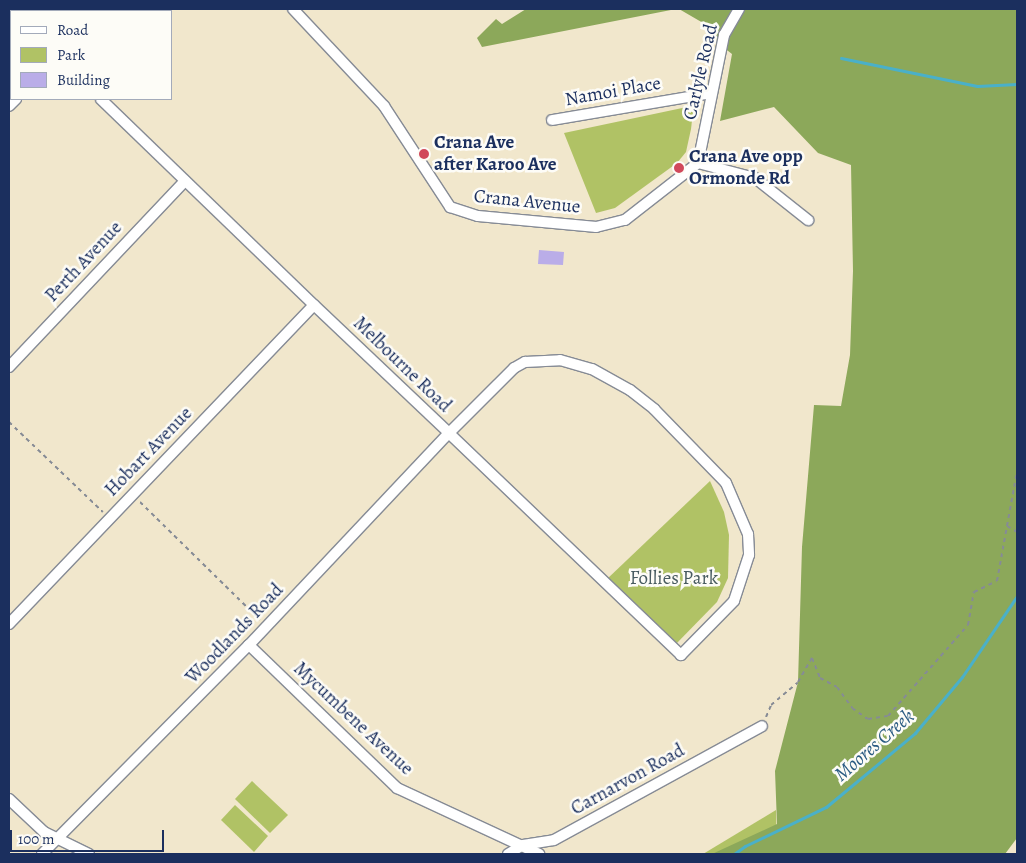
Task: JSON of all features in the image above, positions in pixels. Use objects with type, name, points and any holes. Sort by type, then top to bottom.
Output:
[{"type":"street","name":"Crana Avenue","points":[[293,9],[376,97],[441,197],[450,207],[464,213],[609,226],[624,220],[690,172]]},
{"type":"street","name":"Carlyle Road","points":[[690,172],[698,163],[703,148],[710,93],[727,27],[740,9]]},
{"type":"street","name":"Namoi Place","points":[[552,120],[710,93]]},
{"type":"street","name":"Melbourne Road","points":[[102,100],[681,656]]},
{"type":"street","points":[[698,163],[755,178],[808,220]]},
{"type":"street","name":"Perth Avenue","points":[[9,367],[185,180]]},
{"type":"street","name":"Hobart Avenue","points":[[9,624],[314,305]]},
{"type":"street","name":"Woodlands Road","points":[[42,854],[60,839],[249,646],[449,433],[514,368],[525,362],[560,360],[592,369],[630,390],[654,409],[726,483],[748,534],[750,555],[734,601],[681,656]]},
{"type":"street","name":"Mycumbene Avenue","points":[[249,646],[397,788],[539,854]]},
{"type":"street","name":"Carnarvon Road","points":[[508,854],[523,845],[554,840],[762,726]]},
{"type":"street","points":[[9,799],[40,828],[88,854]]},
{"type":"path","points":[[9,422],[110,519]]},
{"type":"path","points":[[762,726],[771,705],[798,682],[812,658],[820,678],[837,687],[852,708],[868,719],[888,716],[968,625],[974,592],[997,581],[1017,471]]},
{"type":"path","points":[[133,494],[267,626]]},
{"type":"path","points":[[1007,526],[1017,532]]},
{"type":"green space","points":[[526,9],[676,9],[482,47],[477,38],[496,19],[502,24]]},
{"type":"green space","points":[[679,9],[1017,9],[1017,838],[1005,854],[712,854],[777,824],[775,771],[798,682],[802,547],[814,405],[841,406],[850,355],[853,271],[851,165],[818,153],[774,107],[720,121],[732,54],[719,44],[710,27]]},
{"type":"green space","points":[[687,107],[693,112],[691,129],[686,152],[677,163],[615,208],[596,213],[564,133]]},
{"type":"green space","name":"Follies Park","points":[[710,481],[724,512],[729,535],[728,578],[717,602],[675,645],[606,580]]},
{"type":"green space","points":[[252,781],[288,815],[270,833],[235,799]]},
{"type":"green space","points":[[235,805],[268,836],[254,852],[221,820]]},
{"type":"green space","points":[[776,810],[777,854],[703,854]]},
{"type":"building","points":[[539,250],[564,252],[563,265],[538,264]]},
{"type":"waterway","points":[[841,58],[977,86],[1017,84]]},
{"type":"waterway","name":"Moores Creek","points":[[734,854],[745,846],[826,807],[915,733],[962,677],[1017,596]]},
{"type":"place","name":"Crana Ave after Karoo Ave","points":[[424,154]]},
{"type":"place","name":"Crana Ave opp Ormonde Rd","points":[[679,168]]}]
